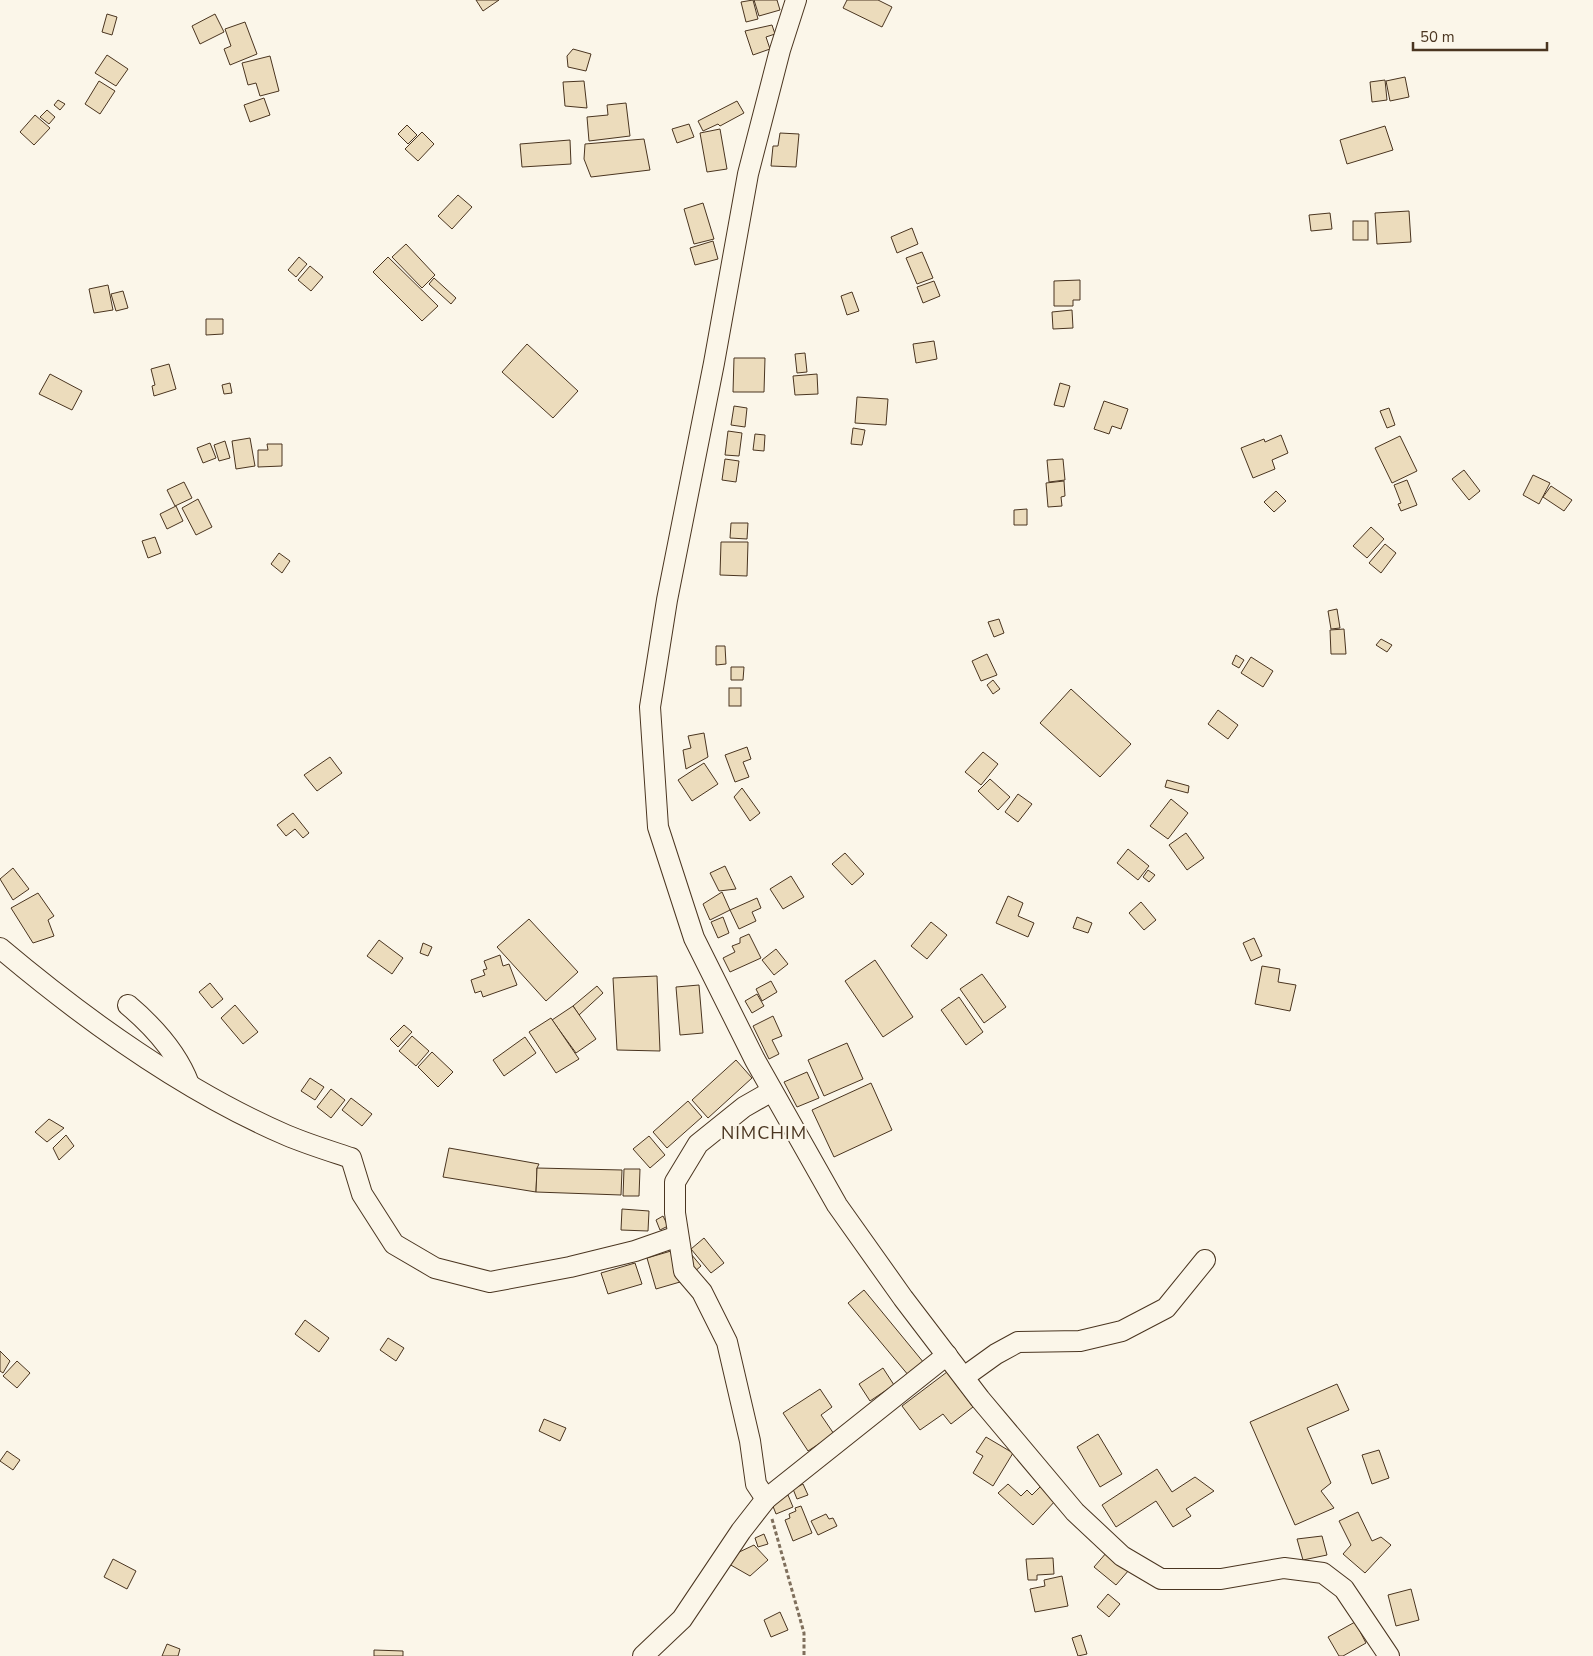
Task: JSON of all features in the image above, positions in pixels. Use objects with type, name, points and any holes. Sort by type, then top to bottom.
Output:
[{"type":"street","points":[[797,4],[748,174],[668,600],[650,707],[658,827],[694,938],[772,1091],[838,1205],[903,1298],[964,1378],[1075,1512],[1122,1556],[1161,1579],[1221,1580],[1284,1568],[1322,1573],[1344,1589],[1388,1656]]},
{"type":"street","points":[[0,948],[31,974],[110,1032],[189,1084],[286,1135],[351,1158],[362,1194],[394,1244],[434,1268],[490,1282],[579,1265],[635,1251],[678,1236]]},
{"type":"street","points":[[128,1005],[165,1042],[182,1064],[189,1084]]},
{"type":"street","points":[[766,1499],[756,1484],[750,1441],[727,1342],[702,1292],[684,1271],[674,1213],[675,1182],[698,1144],[744,1107],[772,1091]]},
{"type":"street","points":[[964,1378],[996,1354],[1018,1342],[1080,1341],[1122,1331],[1166,1308],[1205,1260]]},
{"type":"street","points":[[643,1656],[682,1619],[735,1539],[766,1499],[947,1355]]},
{"type":"path","points":[[766,1499],[784,1556],[804,1633],[804,1656]]},
{"type":"building","points":[[476,0],[499,0],[483,11]]},
{"type":"building","points":[[753,0],[758,19],[746,22],[741,2]]},
{"type":"building","points":[[754,0],[777,0],[780,10],[759,16]]},
{"type":"building","points":[[847,0],[878,0],[892,7],[882,27],[843,8]]},
{"type":"building","points":[[107,14],[117,17],[112,35],[102,32]]},
{"type":"building","points":[[215,14],[224,32],[200,44],[192,26]]},
{"type":"building","points":[[245,22],[257,54],[230,65],[224,49],[231,46],[225,29]]},
{"type":"building","points":[[772,25],[775,34],[766,37],[770,49],[753,55],[745,31]]},
{"type":"building","points":[[573,49],[591,54],[586,71],[568,67],[567,56]]},
{"type":"building","points":[[107,55],[128,69],[116,86],[95,73]]},
{"type":"building","points":[[270,56],[279,91],[260,96],[256,83],[248,85],[242,63]]},
{"type":"building","points":[[1405,77],[1409,97],[1390,101],[1386,81]]},
{"type":"building","points":[[1385,80],[1387,100],[1372,102],[1370,82]]},
{"type":"building","points":[[99,81],[115,91],[100,114],[85,104]]},
{"type":"building","points":[[584,81],[587,108],[565,106],[563,82]]},
{"type":"building","points":[[264,98],[270,115],[250,122],[244,105]]},
{"type":"building","points":[[58,100],[65,104],[60,110],[54,105]]},
{"type":"building","points":[[737,101],[744,113],[720,126],[718,124],[703,131],[698,121]]},
{"type":"building","points":[[626,103],[630,136],[589,141],[587,117],[608,115],[607,105]]},
{"type":"building","points":[[47,110],[55,117],[49,124],[40,117]]},
{"type":"building","points":[[35,115],[50,128],[34,145],[20,132]]},
{"type":"building","points":[[689,124],[694,137],[677,143],[672,129]]},
{"type":"building","points":[[407,125],[417,135],[408,144],[398,134]]},
{"type":"building","points":[[1385,126],[1393,150],[1347,164],[1340,140]]},
{"type":"building","points":[[720,129],[727,169],[707,172],[700,133]]},
{"type":"building","points":[[422,132],[434,144],[418,161],[405,149]]},
{"type":"building","points":[[780,133],[799,134],[796,167],[771,166],[773,146],[778,146]]},
{"type":"building","points":[[644,139],[650,170],[591,177],[584,159],[585,144]]},
{"type":"building","points":[[570,140],[571,164],[522,167],[520,144]]},
{"type":"building","points":[[458,195],[472,207],[452,229],[438,216]]},
{"type":"building","points":[[703,203],[714,239],[694,244],[684,209]]},
{"type":"building","points":[[1409,211],[1411,242],[1377,244],[1375,213]]},
{"type":"building","points":[[1330,213],[1332,229],[1311,231],[1309,215]]},
{"type":"building","points":[[1353,221],[1368,221],[1368,240],[1353,240]]},
{"type":"building","points":[[912,228],[918,244],[897,253],[891,237]]},
{"type":"building","points":[[713,241],[718,259],[695,265],[690,248]]},
{"type":"building","points":[[406,244],[435,275],[422,288],[392,257]]},
{"type":"building","points":[[922,252],[933,278],[917,284],[906,258]]},
{"type":"building","points":[[299,257],[307,264],[296,277],[288,270]]},
{"type":"building","points":[[388,257],[438,306],[422,321],[373,272]]},
{"type":"building","points":[[310,266],[323,277],[311,291],[298,280]]},
{"type":"building","points":[[434,278],[456,298],[451,304],[429,284]]},
{"type":"building","points":[[1080,280],[1080,300],[1073,300],[1073,306],[1054,306],[1054,281]]},
{"type":"building","points":[[934,281],[940,296],[923,303],[917,287]]},
{"type":"building","points":[[108,285],[113,310],[94,313],[89,289]]},
{"type":"building","points":[[123,291],[128,308],[116,311],[111,294]]},
{"type":"building","points":[[852,292],[859,311],[847,315],[841,296]]},
{"type":"building","points":[[1072,310],[1073,328],[1053,329],[1052,312]]},
{"type":"building","points":[[206,319],[223,319],[223,334],[206,335]]},
{"type":"building","points":[[934,341],[937,359],[916,363],[913,344]]},
{"type":"building","points":[[527,344],[578,391],[553,418],[502,372]]},
{"type":"building","points":[[805,353],[807,372],[797,373],[795,354]]},
{"type":"building","points":[[734,358],[765,358],[764,392],[733,392]]},
{"type":"building","points":[[169,364],[176,389],[154,396],[152,386],[155,385],[151,369]]},
{"type":"building","points":[[50,374],[82,391],[72,410],[39,394]]},
{"type":"building","points":[[817,374],[818,394],[795,395],[793,376]]},
{"type":"building","points":[[230,383],[232,393],[224,394],[222,385]]},
{"type":"building","points":[[1060,383],[1070,386],[1064,407],[1054,405]]},
{"type":"building","points":[[857,397],[888,399],[886,425],[855,423]]},
{"type":"building","points":[[1104,401],[1128,409],[1121,429],[1112,426],[1109,434],[1094,429]]},
{"type":"building","points":[[734,406],[747,408],[745,427],[731,425]]},
{"type":"building","points":[[1389,408],[1395,425],[1387,428],[1380,411]]},
{"type":"building","points":[[853,428],[865,430],[862,445],[851,444]]},
{"type":"building","points":[[728,431],[742,433],[739,456],[725,455]]},
{"type":"building","points":[[755,434],[765,435],[764,451],[753,450]]},
{"type":"building","points":[[1281,435],[1288,453],[1272,460],[1275,469],[1253,478],[1241,448],[1264,439],[1265,442]]},
{"type":"building","points":[[1400,436],[1417,471],[1392,483],[1375,448]]},
{"type":"building","points":[[250,438],[255,466],[236,469],[232,441]]},
{"type":"building","points":[[225,441],[230,458],[219,461],[214,445]]},
{"type":"building","points":[[210,443],[216,458],[203,463],[197,448]]},
{"type":"building","points":[[267,444],[282,444],[282,466],[258,467],[258,450],[268,450]]},
{"type":"building","points":[[725,459],[739,461],[736,482],[722,480]]},
{"type":"building","points":[[1063,459],[1065,480],[1049,482],[1047,460]]},
{"type":"building","points":[[1464,470],[1480,491],[1469,500],[1452,479]]},
{"type":"building","points":[[1533,475],[1550,483],[1539,504],[1523,495]]},
{"type":"building","points":[[1407,480],[1417,505],[1401,511],[1398,504],[1401,503],[1394,485]]},
{"type":"building","points":[[1064,481],[1065,496],[1061,497],[1062,506],[1048,507],[1046,483]]},
{"type":"building","points":[[184,482],[192,498],[175,506],[167,490]]},
{"type":"building","points":[[1551,486],[1572,500],[1564,511],[1543,497]]},
{"type":"building","points":[[1276,491],[1286,501],[1274,512],[1264,502]]},
{"type":"building","points":[[198,499],[212,527],[196,535],[182,508]]},
{"type":"building","points":[[176,506],[183,521],[167,529],[160,514]]},
{"type":"building","points":[[1027,509],[1027,525],[1014,525],[1014,510]]},
{"type":"building","points":[[731,523],[748,523],[747,539],[730,538]]},
{"type":"building","points":[[1371,527],[1384,539],[1367,558],[1353,546]]},
{"type":"building","points":[[155,537],[161,553],[148,558],[142,541]]},
{"type":"building","points":[[721,542],[748,542],[747,576],[720,575]]},
{"type":"building","points":[[1385,544],[1396,553],[1381,573],[1369,563]]},
{"type":"building","points":[[279,553],[290,561],[282,573],[271,564]]},
{"type":"building","points":[[1337,609],[1340,628],[1331,629],[1328,611]]},
{"type":"building","points":[[999,619],[1004,633],[994,637],[988,622]]},
{"type":"building","points":[[1344,629],[1346,654],[1331,654],[1330,630]]},
{"type":"building","points":[[1381,639],[1392,645],[1387,652],[1376,645]]},
{"type":"building","points":[[716,646],[725,646],[726,664],[716,665]]},
{"type":"building","points":[[987,654],[997,675],[981,681],[972,661]]},
{"type":"building","points":[[1236,655],[1244,660],[1239,668],[1232,664]]},
{"type":"building","points":[[1251,657],[1273,671],[1263,687],[1241,673]]},
{"type":"building","points":[[731,667],[744,667],[743,680],[731,680]]},
{"type":"building","points":[[993,680],[1000,689],[993,694],[987,685]]},
{"type":"building","points":[[729,688],[741,688],[741,706],[729,706]]},
{"type":"building","points":[[1071,689],[1131,744],[1100,777],[1040,723]]},
{"type":"building","points":[[1218,710],[1238,725],[1228,739],[1208,724]]},
{"type":"building","points":[[704,733],[708,757],[686,769],[683,750],[691,748],[688,736]]},
{"type":"building","points":[[747,747],[751,759],[743,762],[749,777],[735,782],[725,755]]},
{"type":"building","points":[[983,752],[998,764],[981,785],[965,772]]},
{"type":"building","points":[[330,757],[342,773],[317,791],[304,775]]},
{"type":"building","points":[[704,763],[718,784],[692,801],[678,780]]},
{"type":"building","points":[[990,779],[1010,797],[998,810],[978,791]]},
{"type":"building","points":[[1167,780],[1189,786],[1188,793],[1165,787]]},
{"type":"building","points":[[742,788],[760,813],[750,821],[734,797]]},
{"type":"building","points":[[1018,794],[1032,804],[1018,822],[1005,812]]},
{"type":"building","points":[[1171,799],[1188,813],[1168,839],[1150,826]]},
{"type":"building","points":[[293,813],[309,833],[303,838],[295,829],[286,836],[277,825]]},
{"type":"building","points":[[1186,833],[1204,858],[1187,870],[1169,845]]},
{"type":"building","points":[[1128,849],[1149,866],[1138,880],[1117,863]]},
{"type":"building","points":[[845,853],[864,874],[852,885],[832,864]]},
{"type":"building","points":[[725,866],[736,889],[719,891],[710,873]]},
{"type":"building","points":[[13,868],[29,889],[13,900],[0,879]]},
{"type":"building","points":[[1148,870],[1155,875],[1149,882],[1143,877]]},
{"type":"building","points":[[791,876],[804,897],[783,909],[770,889]]},
{"type":"building","points":[[722,892],[730,910],[710,920],[703,904]]},
{"type":"building","points":[[38,893],[54,916],[48,920],[54,936],[33,943],[11,908]]},
{"type":"building","points":[[1008,896],[1023,903],[1018,916],[1034,923],[1028,937],[996,923]]},
{"type":"building","points":[[757,898],[761,908],[752,912],[756,921],[739,929],[730,910]]},
{"type":"building","points":[[1141,902],[1156,920],[1144,930],[1129,913]]},
{"type":"building","points":[[723,917],[729,933],[718,938],[711,922]]},
{"type":"building","points":[[1077,917],[1092,923],[1088,933],[1073,928]]},
{"type":"building","points":[[529,919],[578,972],[546,1001],[497,947]]},
{"type":"building","points":[[931,922],[947,935],[927,959],[911,946]]},
{"type":"building","points":[[749,934],[761,958],[730,972],[723,958],[735,952],[732,946],[740,943],[740,938]]},
{"type":"building","points":[[1254,938],[1262,956],[1251,961],[1243,943]]},
{"type":"building","points":[[379,940],[403,958],[392,974],[367,956]]},
{"type":"building","points":[[423,943],[432,947],[428,956],[420,953]]},
{"type":"building","points":[[776,949],[788,964],[774,975],[762,960]]},
{"type":"building","points":[[500,955],[503,966],[509,964],[517,985],[483,997],[481,991],[475,993],[471,980],[485,975],[483,970],[487,969],[484,961]]},
{"type":"building","points":[[875,960],[913,1017],[883,1037],[845,981]]},
{"type":"building","points":[[1262,966],[1280,969],[1278,982],[1296,985],[1290,1011],[1255,1004]]},
{"type":"building","points":[[982,974],[1006,1007],[984,1023],[960,989]]},
{"type":"building","points":[[657,976],[660,1051],[617,1050],[613,978]]},
{"type":"building","points":[[771,981],[777,992],[762,1001],[756,989]]},
{"type":"building","points":[[210,983],[223,999],[212,1008],[199,992]]},
{"type":"building","points":[[699,985],[703,1033],[680,1035],[676,987]]},
{"type":"building","points":[[597,986],[603,993],[579,1015],[573,1006]]},
{"type":"building","points":[[757,994],[764,1006],[752,1013],[745,1001]]},
{"type":"building","points":[[959,997],[983,1032],[966,1045],[941,1010]]},
{"type":"building","points":[[235,1005],[258,1032],[243,1044],[221,1018]]},
{"type":"building","points":[[573,1006],[596,1039],[576,1053],[552,1020]]},
{"type":"building","points":[[773,1016],[782,1036],[772,1040],[779,1054],[769,1059],[753,1026]]},
{"type":"building","points":[[551,1018],[579,1059],[556,1073],[529,1032]]},
{"type":"building","points":[[404,1025],[412,1032],[398,1047],[390,1039]]},
{"type":"building","points":[[412,1036],[429,1051],[416,1066],[399,1051]]},
{"type":"building","points":[[525,1037],[536,1053],[504,1076],[493,1060]]},
{"type":"building","points":[[847,1043],[863,1079],[824,1096],[808,1060]]},
{"type":"building","points":[[432,1052],[453,1072],[438,1087],[418,1067]]},
{"type":"building","points":[[736,1060],[752,1078],[708,1118],[692,1100]]},
{"type":"building","points":[[807,1072],[819,1098],[797,1107],[784,1082]]},
{"type":"building","points":[[310,1078],[324,1087],[315,1100],[301,1091]]},
{"type":"building","points":[[871,1083],[892,1130],[834,1157],[812,1110]]},
{"type":"building","points":[[331,1089],[345,1100],[331,1118],[317,1107]]},
{"type":"building","points":[[351,1098],[372,1114],[362,1126],[342,1110]]},
{"type":"building","points":[[688,1101],[702,1117],[667,1148],[653,1132]]},
{"type":"building","points":[[49,1119],[64,1128],[47,1142],[35,1132]]},
{"type":"building","points":[[66,1135],[74,1146],[59,1160],[53,1148]]},
{"type":"building","points":[[649,1136],[665,1155],[650,1168],[633,1149]]},
{"type":"building","points":[[449,1148],[539,1164],[537,1168],[536,1192],[443,1177]]},
{"type":"building","points":[[537,1168],[622,1170],[621,1195],[536,1192]]},
{"type":"building","points":[[624,1169],[640,1169],[639,1196],[623,1196]]},
{"type":"building","points":[[622,1209],[649,1211],[648,1231],[621,1230]]},
{"type":"building","points":[[663,1216],[668,1226],[660,1230],[656,1220]]},
{"type":"building","points":[[704,1238],[724,1263],[711,1273],[691,1249]]},
{"type":"building","points":[[671,1251],[680,1282],[656,1289],[647,1258]]},
{"type":"building","points":[[691,1254],[701,1266],[694,1272]]},
{"type":"building","points":[[635,1263],[642,1284],[608,1294],[601,1273]]},
{"type":"building","points":[[864,1290],[924,1363],[909,1376],[848,1303]]},
{"type":"building","points":[[305,1320],[329,1338],[319,1352],[295,1334]]},
{"type":"building","points":[[388,1338],[404,1348],[396,1361],[380,1350]]},
{"type":"building","points":[[0,1351],[10,1361],[3,1373],[0,1371]]},
{"type":"building","points":[[17,1361],[30,1373],[17,1388],[3,1376]]},
{"type":"building","points":[[883,1368],[894,1385],[870,1401],[859,1384]]},
{"type":"building","points":[[947,1372],[973,1407],[951,1424],[943,1414],[920,1430],[902,1406]]},
{"type":"building","points":[[1337,1384],[1349,1410],[1307,1428],[1331,1483],[1321,1491],[1334,1508],[1295,1525],[1250,1422]]},
{"type":"building","points":[[820,1389],[832,1407],[821,1415],[834,1434],[808,1451],[783,1413]]},
{"type":"building","points":[[544,1419],[566,1428],[560,1441],[539,1431]]},
{"type":"building","points":[[1098,1434],[1122,1474],[1100,1487],[1077,1447]]},
{"type":"building","points":[[986,1437],[1013,1453],[993,1486],[973,1473],[983,1456],[976,1452]]},
{"type":"building","points":[[1379,1450],[1389,1478],[1372,1484],[1362,1455]]},
{"type":"building","points":[[7,1451],[20,1460],[13,1470],[0,1461]]},
{"type":"building","points":[[1157,1469],[1172,1492],[1195,1477],[1214,1491],[1186,1509],[1191,1516],[1173,1527],[1156,1501],[1116,1527],[1102,1505]]},
{"type":"building","points":[[803,1484],[808,1495],[797,1499],[793,1489]]},
{"type":"building","points":[[1008,1484],[1021,1496],[1027,1490],[1032,1495],[1041,1486],[1056,1500],[1033,1525],[998,1493]]},
{"type":"building","points":[[788,1495],[793,1507],[776,1514],[771,1501]]},
{"type":"building","points":[[801,1506],[812,1533],[793,1541],[785,1520],[790,1518],[789,1514],[796,1511],[795,1508]]},
{"type":"building","points":[[1358,1512],[1372,1541],[1381,1537],[1391,1545],[1365,1573],[1343,1554],[1351,1545],[1339,1521]]},
{"type":"building","points":[[826,1514],[829,1519],[833,1518],[837,1526],[818,1535],[811,1521]]},
{"type":"building","points":[[764,1534],[768,1544],[758,1547],[755,1538]]},
{"type":"building","points":[[1322,1536],[1327,1555],[1303,1560],[1297,1539]]},
{"type":"building","points":[[754,1545],[768,1560],[750,1576],[729,1564],[735,1554]]},
{"type":"building","points":[[1107,1552],[1129,1570],[1116,1585],[1094,1567]]},
{"type":"building","points":[[1053,1558],[1054,1574],[1037,1575],[1037,1580],[1028,1580],[1026,1559]]},
{"type":"building","points":[[113,1559],[136,1571],[127,1589],[104,1577]]},
{"type":"building","points":[[1062,1576],[1068,1606],[1035,1612],[1030,1589],[1045,1586],[1044,1580]]},
{"type":"building","points":[[1411,1589],[1419,1620],[1396,1626],[1388,1595]]},
{"type":"building","points":[[1108,1594],[1120,1604],[1109,1617],[1097,1607]]},
{"type":"building","points":[[780,1612],[788,1630],[771,1637],[764,1620]]},
{"type":"building","points":[[1355,1622],[1366,1643],[1343,1656],[1339,1656],[1328,1637]]},
{"type":"building","points":[[1081,1635],[1087,1654],[1078,1656],[1072,1638]]},
{"type":"building","points":[[167,1644],[180,1649],[178,1656],[162,1656]]},
{"type":"building","points":[[374,1650],[403,1651],[403,1656],[374,1656]]},
{"type":"district","name":"NIMCHIM","points":[[764,1133]]}]
